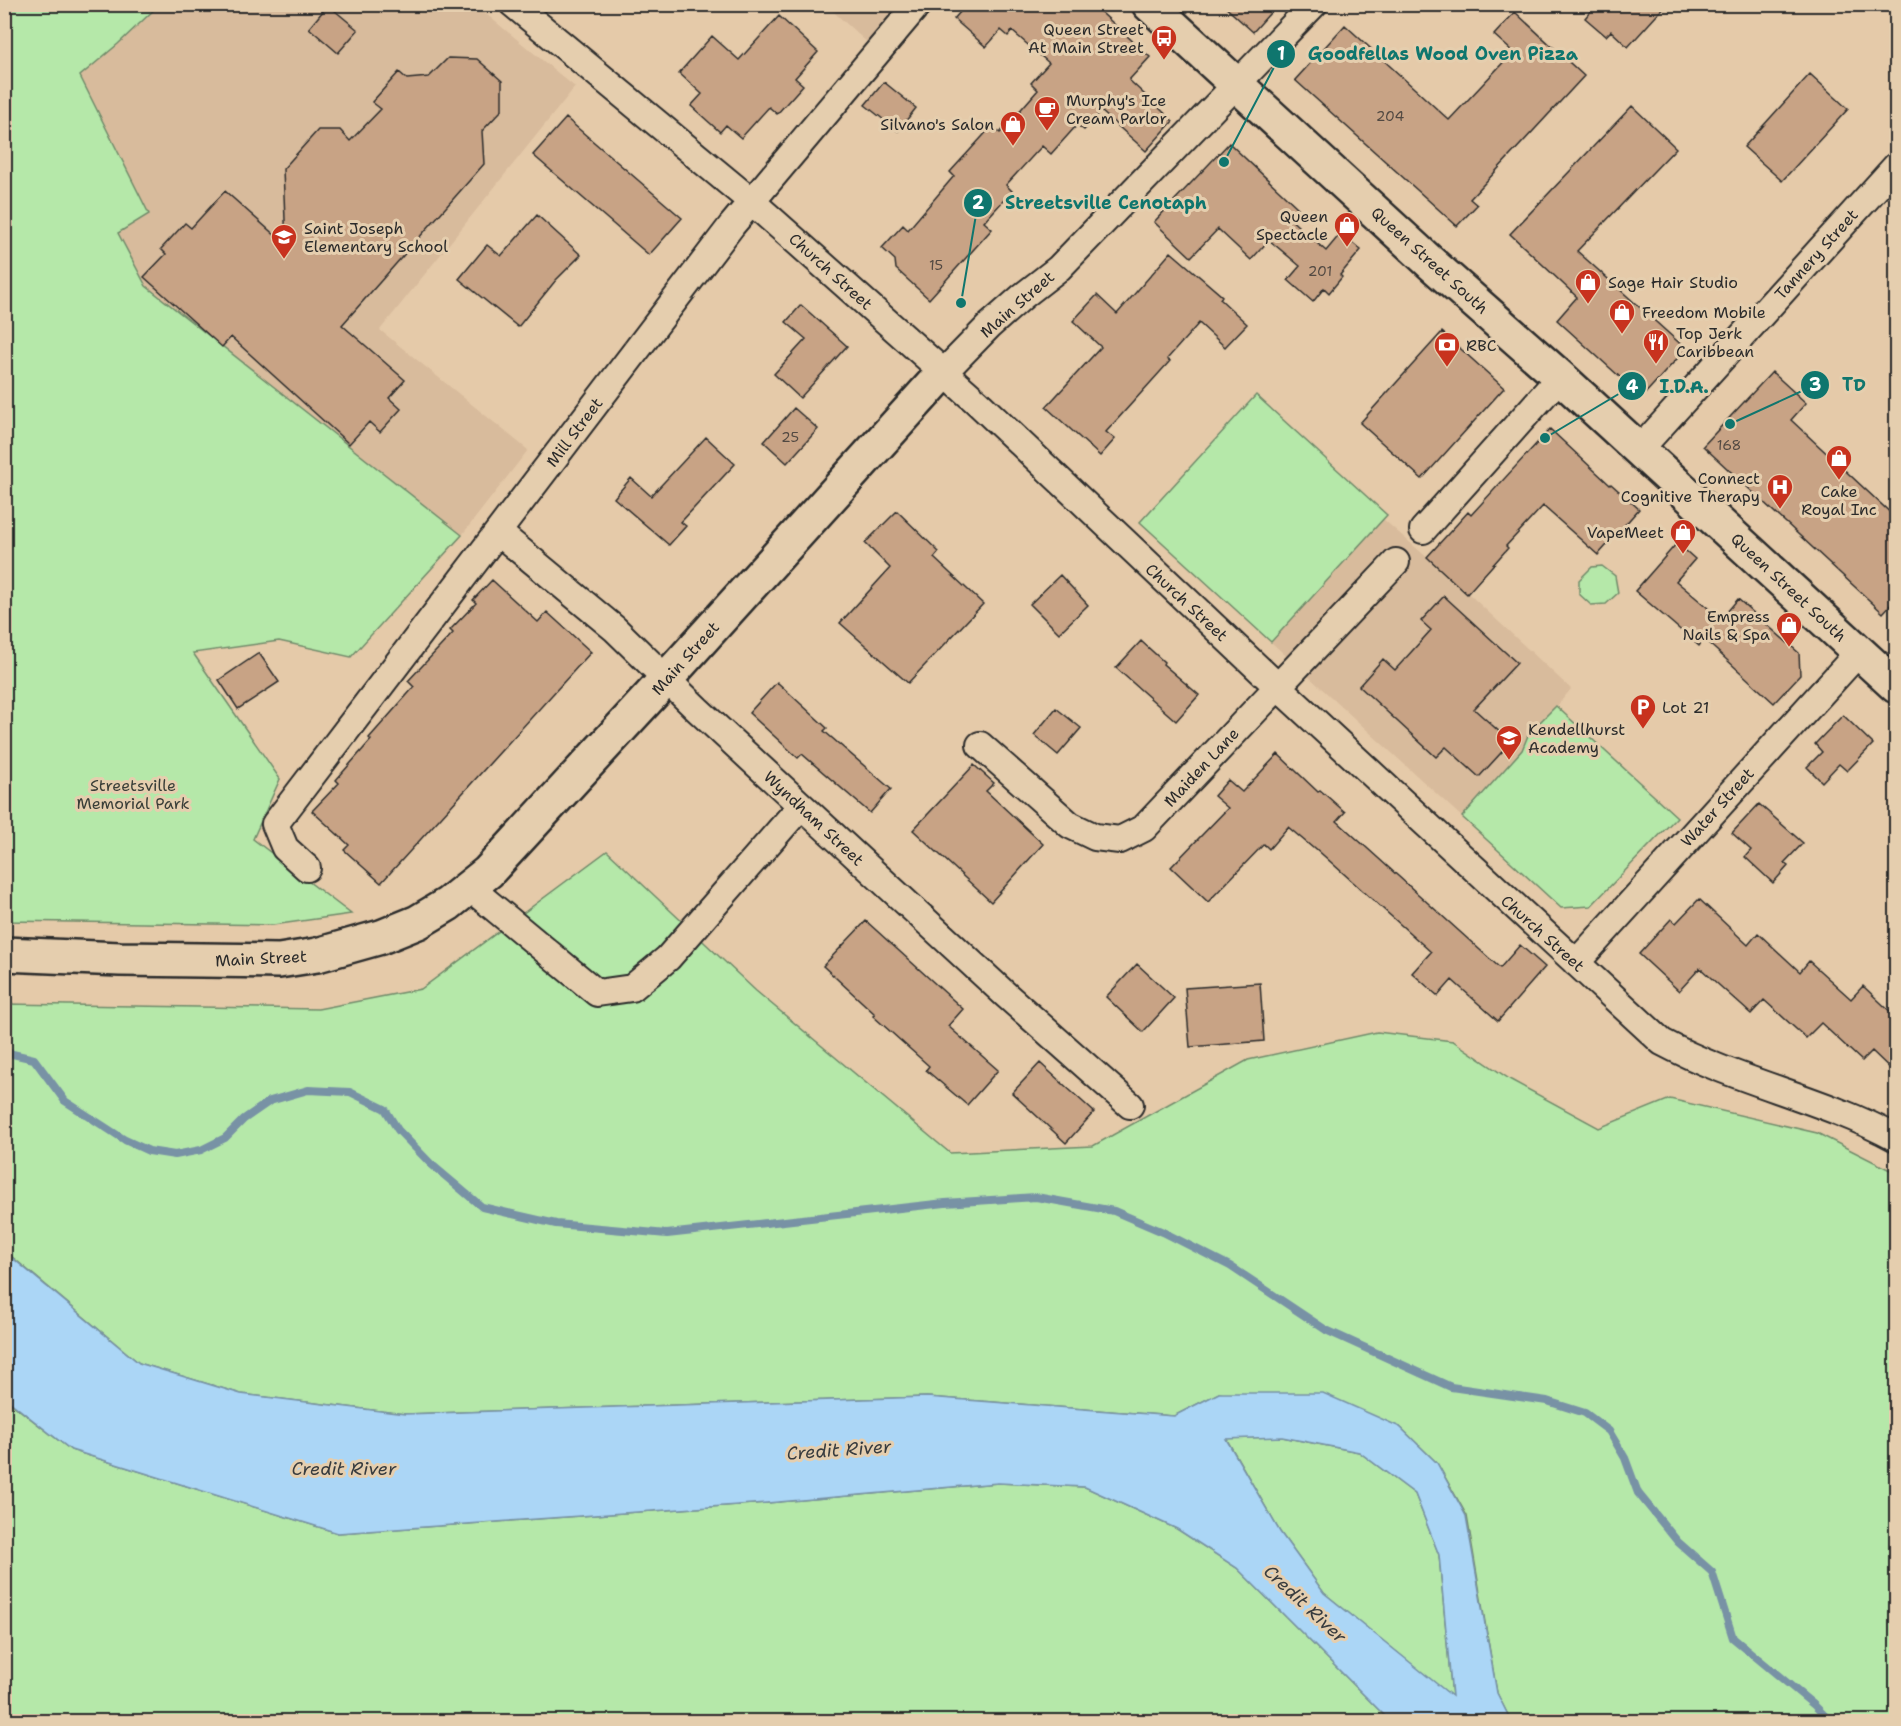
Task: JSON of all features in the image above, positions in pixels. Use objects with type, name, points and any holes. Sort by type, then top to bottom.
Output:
[{"type":"street","name":"Church Street","points":[[513,4],[751,201],[976,401],[1276,686],[1662,1042],[1712,1065],[1846,1114],[1896,1138]]},
{"type":"street","name":"Mill Street","points":[[307,868],[285,848],[275,824],[751,201],[918,4]]},
{"type":"street","name":"Queen Street South","points":[[1149,4],[1896,686]]},
{"type":"street","name":"Main Street","points":[[4,954],[120,959],[279,961],[317,955],[381,937],[418,922],[448,904],[488,872],[943,373],[989,326],[1059,268],[1314,4]]},
{"type":"street","name":"Tannery Street","points":[[1639,450],[1896,166]]},
{"type":"street","points":[[1423,530],[1560,377]]},
{"type":"street","name":"Wyndham Street","points":[[498,532],[615,628],[666,679],[997,988],[1130,1105]]},
{"type":"street","name":"Maiden Lane","points":[[980,745],[1070,825],[1095,837],[1120,840],[1144,828],[1276,686],[1396,562]]},
{"type":"street","name":"Water Street","points":[[1576,963],[1859,652]]},
{"type":"street","points":[[469,887],[597,993],[632,988],[668,958],[801,806]]},
{"type":"shaded area","name":"Saint Joseph Elementary School","points":[[45,5],[475,5],[575,87],[380,330],[528,450],[462,535],[146,286],[118,233],[149,213]]},
{"type":"shaded area","points":[[826,5],[906,5],[870,45]]},
{"type":"shaded area","name":"Kendellhurst Academy","points":[[1383,519],[1470,595],[1571,689],[1557,706],[1677,817],[1591,906],[1561,908],[1271,642]]},
{"type":"green space","name":"Streetsville Memorial Park","points":[[5,5],[159,5],[80,76],[149,214],[118,233],[146,286],[462,535],[351,657],[279,641],[193,653],[280,779],[253,839],[351,914],[273,925],[5,921]]},
{"type":"green space","points":[[1256,395],[1387,515],[1271,642],[1140,522]]},
{"type":"green space","points":[[1602,566],[1615,576],[1618,593],[1606,604],[1591,605],[1579,594],[1579,580],[1592,567]]},
{"type":"green space","points":[[1556,706],[1677,817],[1591,906],[1561,908],[1462,817],[1522,750],[1529,733]]},
{"type":"green space","points":[[607,851],[756,991],[950,1153],[1093,1146],[1248,1060],[1377,1032],[1453,1041],[1511,1080],[1599,1128],[1670,1099],[1817,1133],[1896,1173],[1896,1721],[1511,1721],[1497,1693],[1467,1516],[1437,1463],[1400,1427],[1219,1393],[1174,1416],[927,1397],[405,1414],[241,1394],[139,1363],[5,1251],[5,1004],[318,1009],[421,989]]},
{"type":"green space","points":[[4,1398],[71,1450],[338,1533],[767,1503],[998,1483],[1085,1487],[1177,1529],[1237,1568],[1390,1721],[5,1721]]},
{"type":"green space","points":[[1282,1437],[1359,1452],[1415,1494],[1439,1555],[1452,1697],[1324,1593],[1280,1532],[1226,1438]]},
{"type":"water","name":"Credit River","points":[[4,1251],[139,1363],[241,1394],[405,1414],[927,1397],[1174,1416],[1219,1393],[1323,1393],[1400,1427],[1437,1463],[1466,1516],[1497,1693],[1511,1721],[1390,1721],[1237,1568],[1177,1529],[1085,1487],[998,1483],[767,1503],[338,1533],[71,1450],[5,1398]],"holes":[[[1282,1437],[1359,1452],[1415,1494],[1439,1555],[1452,1696],[1324,1593],[1280,1532],[1226,1439]]]},
{"type":"building","points":[[967,4],[1092,4],[1150,57],[1129,80],[1173,121],[1146,151],[1101,111],[1084,130],[1077,125],[1051,154],[1042,146],[1006,185],[1012,191],[984,222],[992,229],[929,299],[896,269],[895,260],[882,248],[903,225],[908,230],[954,176],[950,172],[992,126],[1000,133],[1038,90],[1031,83],[1049,63],[1012,31],[1008,36],[1001,30],[986,47],[954,19]]},
{"type":"building","points":[[1222,4],[1278,4],[1253,32]]},
{"type":"building","points":[[1597,4],[1667,4],[1628,47],[1611,31],[1606,36],[1585,18]]},
{"type":"building","points":[[328,5],[358,30],[338,53],[309,28]]},
{"type":"building","points":[[1515,12],[1584,76],[1470,199],[1477,205],[1457,226],[1295,80],[1345,25],[1449,120],[1513,52],[1494,35]]},
{"type":"building","points":[[779,16],[818,52],[795,78],[803,85],[777,114],[769,107],[741,138],[726,125],[720,132],[691,106],[702,94],[679,73],[712,36],[739,60]]},
{"type":"building","points":[[448,58],[477,59],[502,81],[502,110],[482,131],[484,164],[342,325],[405,380],[389,398],[401,409],[380,432],[369,422],[349,444],[231,337],[222,347],[144,277],[166,254],[161,249],[185,223],[191,228],[225,191],[286,245],[283,169],[318,130],[340,130],[350,141],[381,109],[372,102],[399,72],[407,79],[429,77]]},
{"type":"building","points":[[1810,74],[1848,109],[1782,181],[1744,147]]},
{"type":"building","points":[[884,82],[916,108],[898,131],[865,105]]},
{"type":"building","points":[[1632,106],[1676,148],[1577,251],[1686,349],[1642,397],[1557,320],[1577,297],[1510,234]]},
{"type":"building","points":[[566,118],[682,218],[649,255],[533,155]]},
{"type":"building","points":[[1229,143],[1298,208],[1289,218],[1326,251],[1341,233],[1361,250],[1340,275],[1342,277],[1329,293],[1324,288],[1313,302],[1288,280],[1300,266],[1269,240],[1251,260],[1218,229],[1191,257],[1154,222]]},
{"type":"building","points":[[537,215],[581,255],[556,280],[518,327],[459,279],[487,245],[501,256]]},
{"type":"building","points":[[1171,252],[1222,296],[1220,299],[1247,324],[1225,347],[1199,323],[1167,359],[1170,361],[1106,432],[1115,439],[1100,456],[1046,407],[1101,347],[1073,321],[1097,295],[1117,314]]},
{"type":"building","points":[[801,305],[847,346],[800,398],[774,374],[806,339],[786,322]]},
{"type":"building","points":[[1442,332],[1504,388],[1422,479],[1360,423]]},
{"type":"building","points":[[1772,372],[1806,403],[1791,420],[1896,518],[1896,599],[1883,613],[1703,446]]},
{"type":"building","points":[[794,408],[818,429],[787,463],[764,442]]},
{"type":"building","points":[[1550,429],[1639,509],[1598,555],[1543,506],[1506,546],[1508,548],[1467,594],[1427,557],[1468,512],[1471,515]]},
{"type":"building","points":[[706,437],[735,464],[681,522],[686,526],[669,545],[614,498],[631,478],[651,496]]},
{"type":"building","points":[[897,511],[939,552],[934,558],[983,604],[908,683],[840,623],[890,568],[865,543]]},
{"type":"building","points":[[1677,543],[1695,559],[1676,581],[1721,619],[1738,599],[1799,653],[1800,675],[1774,703],[1704,639],[1699,646],[1635,591]]},
{"type":"building","points":[[1060,575],[1088,605],[1059,633],[1030,604]]},
{"type":"building","points":[[492,580],[538,622],[547,612],[591,652],[381,883],[344,850],[349,845],[312,811],[339,783],[336,780],[414,687],[408,681],[453,633],[450,630],[476,603],[473,600]]},
{"type":"building","points":[[1444,596],[1517,663],[1474,709],[1511,742],[1479,777],[1446,747],[1436,757],[1359,686],[1383,659],[1395,670],[1431,630],[1421,621]]},
{"type":"building","points":[[1141,641],[1164,662],[1163,664],[1199,695],[1176,721],[1116,668]]},
{"type":"building","points":[[259,653],[279,682],[238,709],[219,680]]},
{"type":"building","points":[[777,682],[827,728],[824,731],[891,789],[870,813],[802,754],[798,758],[749,713]]},
{"type":"building","points":[[1056,708],[1081,728],[1058,755],[1034,735]]},
{"type":"building","points":[[1843,715],[1873,744],[1847,771],[1839,764],[1822,782],[1807,767],[1822,752],[1815,744]]},
{"type":"building","points":[[1278,754],[1318,792],[1320,790],[1345,812],[1337,821],[1500,968],[1520,945],[1545,967],[1498,1021],[1452,980],[1438,996],[1412,973],[1431,952],[1314,847],[1288,827],[1269,849],[1264,844],[1208,902],[1171,867],[1228,808],[1214,796],[1228,780],[1242,792]]},
{"type":"building","points":[[974,765],[994,783],[986,791],[1043,844],[991,902],[913,830]]},
{"type":"building","points":[[1759,804],[1803,843],[1784,863],[1788,866],[1773,883],[1745,857],[1751,850],[1732,833]]},
{"type":"building","points":[[1699,899],[1748,945],[1758,933],[1800,972],[1809,961],[1851,999],[1863,986],[1896,1017],[1896,1074],[1872,1051],[1862,1061],[1821,1023],[1806,1038],[1764,1000],[1751,1014],[1700,968],[1679,991],[1639,954],[1671,919],[1676,923]]},
{"type":"building","points":[[866,921],[963,1009],[948,1026],[998,1070],[967,1105],[926,1070],[929,1066],[873,1016],[875,1014],[823,966]]},
{"type":"building","points":[[1137,964],[1174,998],[1143,1032],[1106,997]]},
{"type":"building","points":[[1260,983],[1264,1041],[1190,1047],[1185,988]]},
{"type":"building","points":[[1040,1063],[1094,1112],[1066,1143],[1012,1093]]},
{"type":"waterway","points":[[4,1052],[34,1059],[65,1101],[125,1140],[149,1151],[175,1155],[201,1150],[225,1138],[244,1119],[270,1101],[308,1090],[350,1092],[385,1109],[398,1130],[431,1164],[482,1207],[556,1224],[667,1234],[945,1203],[1036,1197],[1114,1211],[1163,1232],[1230,1266],[1326,1330],[1451,1387],[1547,1401],[1585,1413],[1609,1431],[1625,1458],[1638,1493],[1678,1542],[1712,1572],[1733,1638],[1814,1705],[1831,1722]]},
{"type":"place","name":"Queen Street At Main Street","points":[[1164,61]]},
{"type":"place","name":"Murphy's Ice Cream Parlor","points":[[1047,132]]},
{"type":"place","name":"Silvano's Salon","points":[[1013,147]]},
{"type":"place","name":"Goodfellas Wood Oven Pizza","points":[[1224,162]]},
{"type":"place","name":"Queen Spectacle","points":[[1347,248]]},
{"type":"place","name":"Saint Joseph Elementary School","points":[[284,260]]},
{"type":"place","name":"Streetsville Cenotaph","points":[[961,303]]},
{"type":"place","name":"Sage Hair Studio","points":[[1588,305]]},
{"type":"place","name":"Freedom Mobile","points":[[1622,335]]},
{"type":"place","name":"Top Jerk Caribbean","points":[[1656,365]]},
{"type":"place","name":"RBC","points":[[1447,368]]},
{"type":"place","name":"TD","points":[[1730,424]]},
{"type":"place","name":"I.D.A.","points":[[1545,438]]},
{"type":"place","name":"Cake Royal Inc","points":[[1839,481]]},
{"type":"place","name":"Connect Cognitive Therapy","points":[[1780,510]]},
{"type":"place","name":"VapeMeet","points":[[1683,555]]},
{"type":"place","name":"Empress Nails & Spa","points":[[1789,648]]},
{"type":"place","name":"Lot 21","points":[[1643,730]]},
{"type":"place","name":"Kendellhurst Academy","points":[[1509,761]]}]
